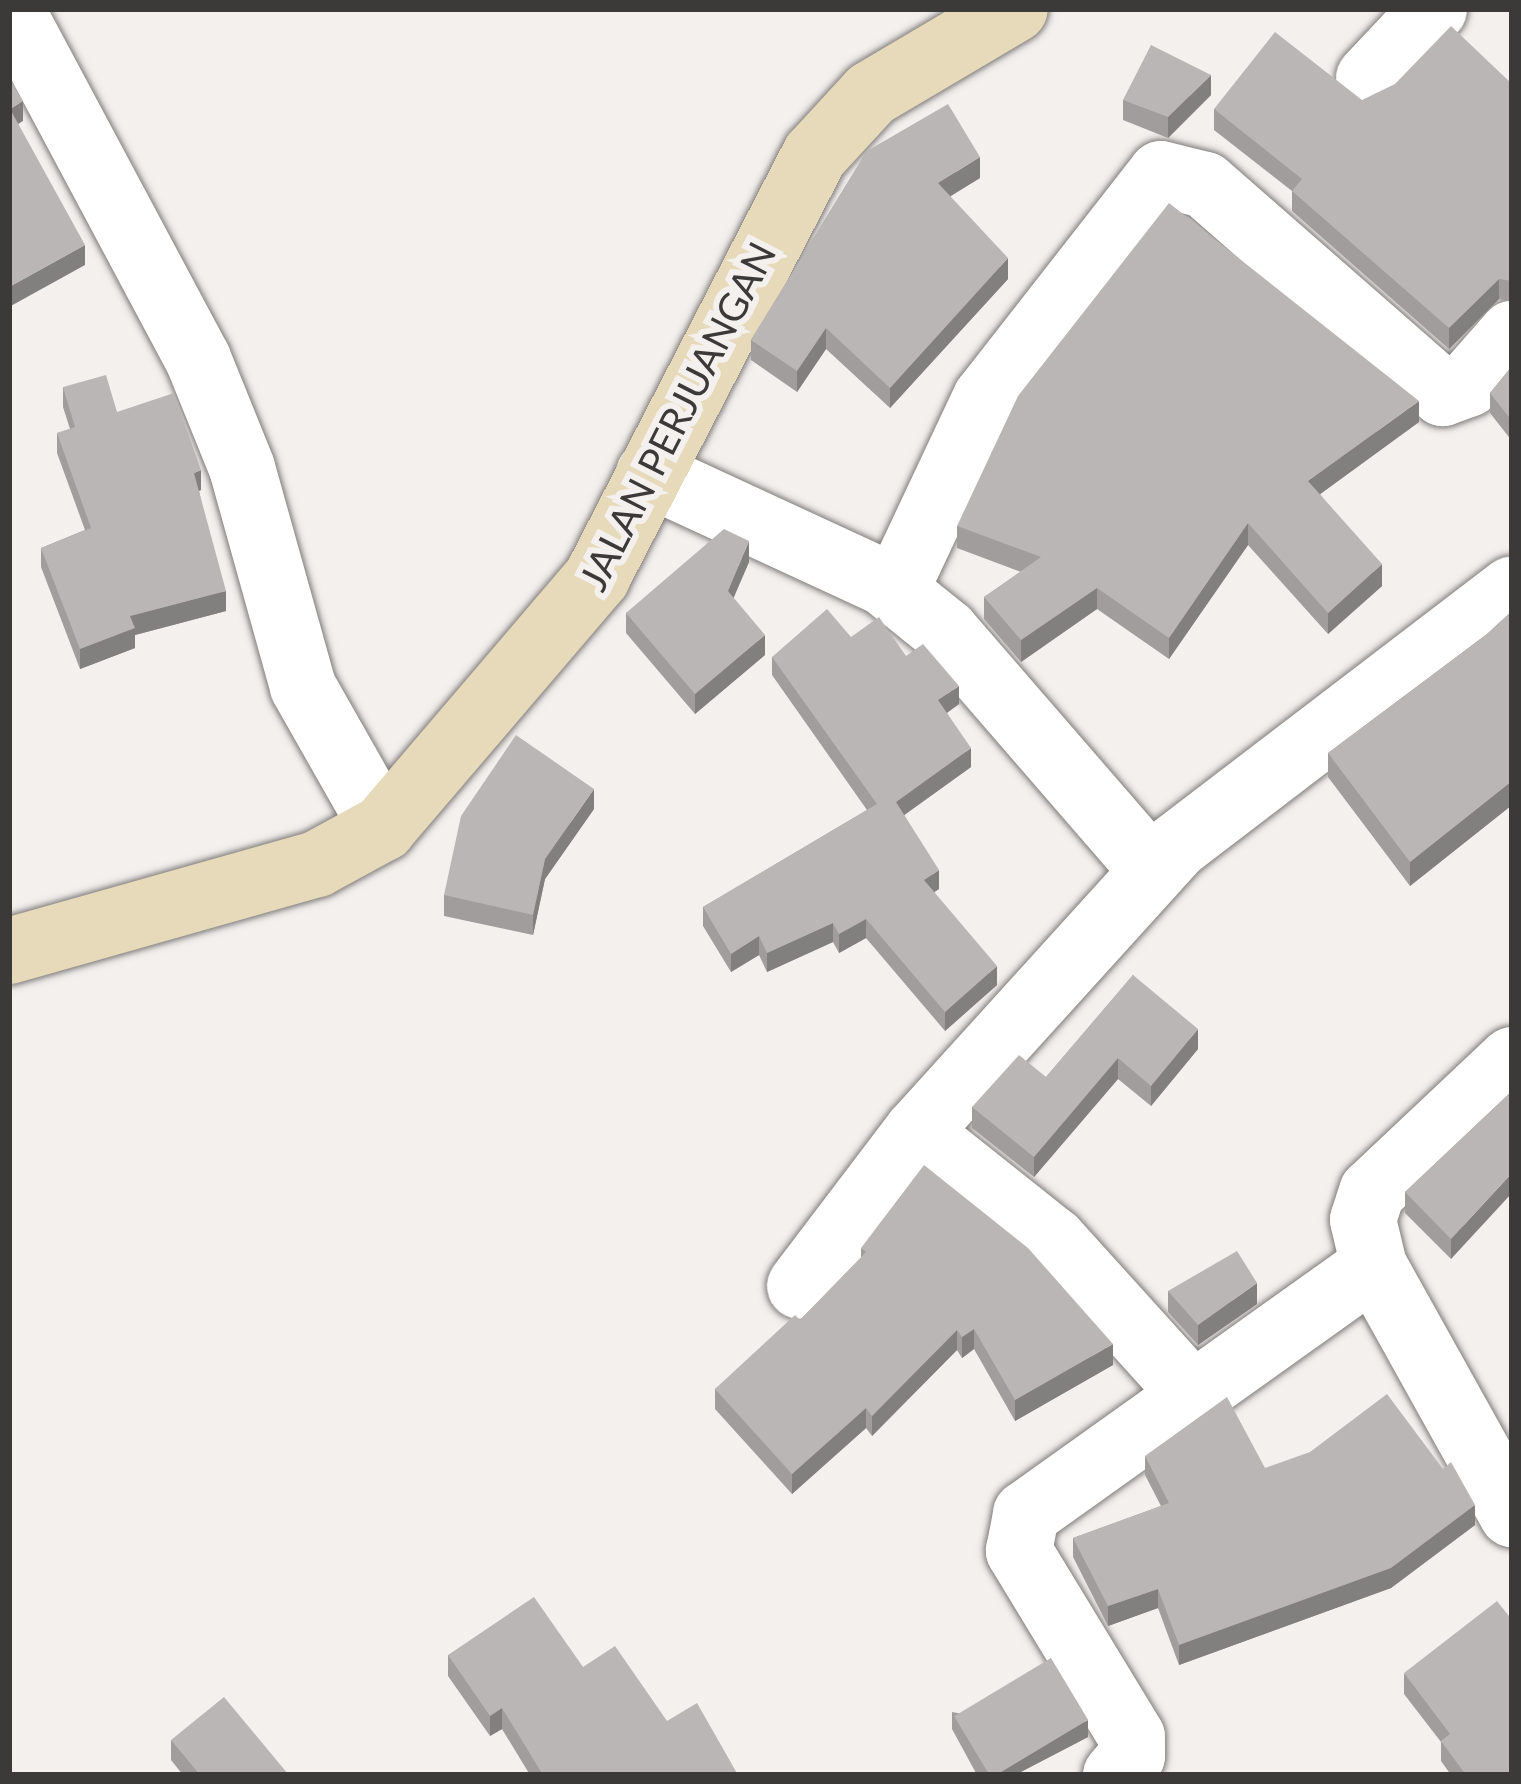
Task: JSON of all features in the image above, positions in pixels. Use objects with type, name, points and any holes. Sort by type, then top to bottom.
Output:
[{"type":"street","points":[[11,9],[198,359],[242,468],[303,687],[382,828]]},
{"type":"street","name":"JALAN PERJUANGAN","points":[[9,951],[316,864],[382,828],[571,614],[815,155],[872,94],[1015,9]]},
{"type":"street","points":[[1369,78],[1434,9]]},
{"type":"street","points":[[895,591],[986,398],[1160,174],[1205,185],[1443,393],[1468,384],[1512,334]]},
{"type":"street","points":[[649,474],[895,591],[946,632],[1152,870]]},
{"type":"street","points":[[800,1286],[917,1132],[1152,870],[1512,589]]},
{"type":"street","points":[[1512,1060],[1372,1192],[1363,1220],[1374,1266],[1512,1514]]},
{"type":"street","points":[[917,1132],[1014,1203],[1194,1396]]},
{"type":"street","points":[[1116,1775],[1132,1756],[1125,1716],[1019,1551],[1019,1533],[1039,1502],[1374,1266]]},
{"type":"building","points":[[1451,26],[1512,84],[1512,281],[1499,279],[1449,328],[1292,191],[1302,179],[1214,109],[1275,32],[1362,100],[1395,84]]},
{"type":"building","points":[[1151,45],[1211,75],[1168,117],[1123,100]]},
{"type":"building","points":[[9,78],[23,101],[10,109],[85,245],[9,287]]},
{"type":"building","points":[[948,104],[980,157],[938,183],[1008,258],[890,388],[826,328],[797,371],[751,340],[867,151]]},
{"type":"building","points":[[1169,203],[1419,401],[1308,481],[1382,564],[1328,613],[1248,523],[1169,638],[1097,588],[1021,640],[984,597],[1041,557],[957,526],[1018,396]]},
{"type":"building","points":[[1512,366],[1512,421],[1490,393]]},
{"type":"building","points":[[106,375],[117,412],[174,393],[201,470],[194,473],[226,591],[130,616],[135,628],[80,649],[41,548],[91,528],[57,433],[75,427],[63,387]]},
{"type":"building","points":[[724,529],[749,541],[728,591],[765,635],[695,694],[626,613]]},
{"type":"building","points":[[827,609],[851,637],[879,617],[906,656],[923,644],[959,686],[938,700],[971,748],[896,802],[939,870],[924,880],[997,966],[945,1012],[866,919],[839,934],[833,923],[767,953],[759,936],[731,954],[703,907],[877,804],[772,657]]},
{"type":"building","points":[[1512,611],[1512,781],[1410,862],[1328,753]]},
{"type":"building","points":[[516,735],[594,789],[545,859],[533,915],[444,895],[461,816]]},
{"type":"building","points":[[1133,975],[1198,1029],[1151,1086],[1118,1058],[1034,1157],[972,1107],[1019,1055],[1046,1077]]},
{"type":"building","points":[[1512,1091],[1512,1173],[1451,1239],[1405,1192]]},
{"type":"building","points":[[924,1165],[1028,1248],[1113,1344],[1015,1400],[974,1329],[962,1337],[957,1330],[872,1416],[866,1408],[792,1474],[715,1389],[795,1315],[800,1320],[866,1252],[861,1248]]},
{"type":"building","points":[[1237,1251],[1257,1283],[1198,1325],[1168,1291]]},
{"type":"building","points":[[1387,1394],[1443,1469],[1451,1462],[1475,1505],[1391,1568],[1179,1645],[1158,1589],[1108,1606],[1073,1538],[1169,1503],[1145,1456],[1227,1397],[1265,1468],[1310,1452]]},
{"type":"building","points":[[534,1597],[583,1667],[615,1646],[667,1721],[697,1703],[738,1775],[543,1775],[502,1708],[490,1716],[448,1655]]},
{"type":"building","points":[[1497,1601],[1512,1620],[1512,1775],[1466,1775],[1441,1741],[1450,1734],[1404,1673]]},
{"type":"building","points":[[1051,1658],[1088,1720],[989,1775],[954,1716]]},
{"type":"building","points":[[224,1697],[288,1774],[200,1775],[171,1740]]}]
